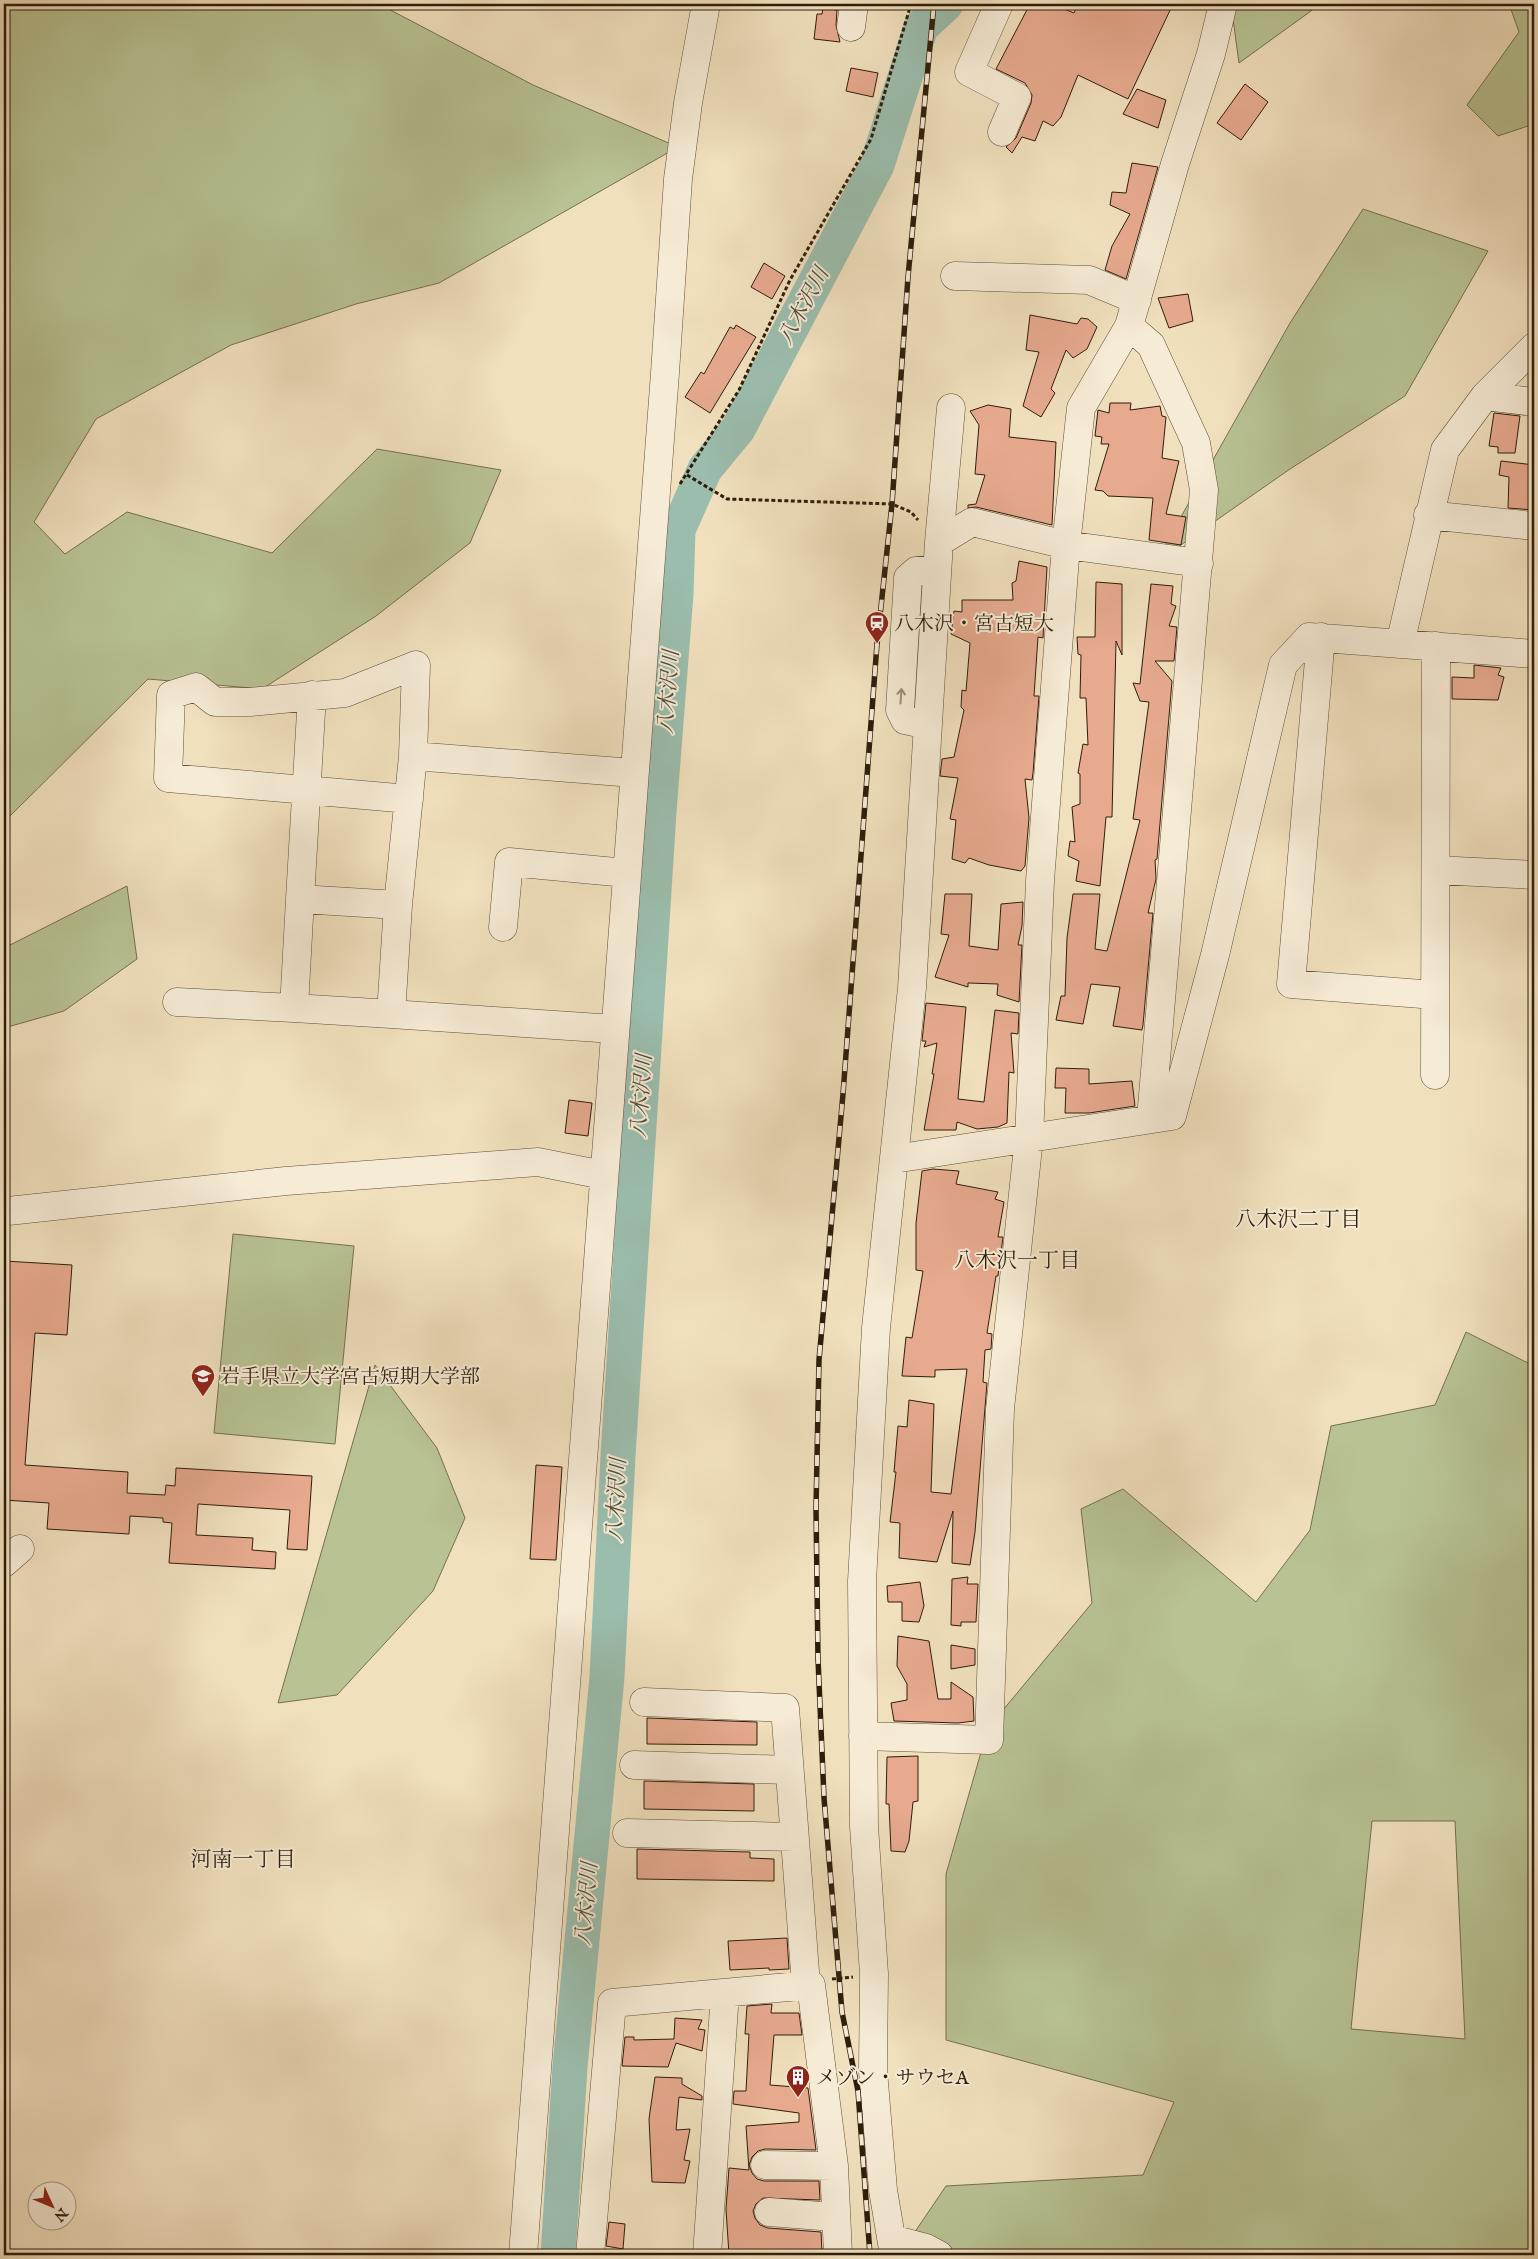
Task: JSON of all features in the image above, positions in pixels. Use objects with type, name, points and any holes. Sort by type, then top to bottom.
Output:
[{"type":"street","points":[[523,2255],[678,179],[688,103],[706,4]]},
{"type":"street","points":[[999,4],[969,72],[1017,97],[1002,132]]},
{"type":"street","points":[[863,1736],[989,1740],[1000,1409],[1029,1138],[1040,881],[1066,544],[1081,408],[1129,326],[1175,164],[1211,54],[1222,4]]},
{"type":"street","points":[[955,276],[1089,280],[1137,300]]},
{"type":"street","points":[[1129,326],[1152,345],[1196,443],[1204,490],[1151,1119]]},
{"type":"street","points":[[1400,644],[1444,450],[1485,396],[1534,346]]},
{"type":"street","points":[[1485,396],[1534,402]]},
{"type":"street","points":[[940,2255],[926,2248],[893,2247],[883,2190],[873,2071],[874,1974],[864,1826],[862,1581],[876,1328],[912,988],[937,569],[951,408]]},
{"type":"street","points":[[1428,515],[1534,526]]},
{"type":"street","points":[[940,530],[972,522],[1066,544],[1199,563]]},
{"type":"street","points":[[894,1159],[1172,1116],[1215,955],[1283,665],[1309,636],[1534,654]]},
{"type":"street","points":[[1321,637],[1291,984],[1435,994]]},
{"type":"street","points":[[1435,1075],[1436,646]]},
{"type":"street","points":[[391,1014],[398,906],[409,799],[413,756],[416,665],[345,693],[250,702],[215,702],[196,687],[172,695],[168,778],[409,799]]},
{"type":"street","points":[[294,1008],[312,695]]},
{"type":"street","points":[[413,756],[634,773]]},
{"type":"street","points":[[503,927],[509,862],[626,873]]},
{"type":"street","points":[[1436,870],[1534,875]]},
{"type":"street","points":[[300,899],[398,906]]},
{"type":"street","points":[[177,1002],[614,1028]]},
{"type":"street","points":[[8,1211],[286,1181],[538,1162],[603,1175]]},
{"type":"street","points":[[644,1702],[785,1708],[806,1985]]},
{"type":"street","points":[[634,1765],[789,1770]]},
{"type":"street","points":[[628,1833],[794,1837]]},
{"type":"street","points":[[590,2255],[612,2003],[806,1985],[811,1985],[834,2166],[834,2218],[838,2255]]},
{"type":"street","points":[[707,2255],[725,1993]]},
{"type":"street","points":[[765,2165],[834,2166]]},
{"type":"street","points":[[769,2212],[834,2218]]},
{"type":"path","points":[[655,504],[674,492],[687,475],[739,390],[790,280],[871,139],[911,4]]},
{"type":"path","points":[[687,475],[727,499],[892,504],[911,512],[919,521],[940,530]]},
{"type":"green space","points":[[4,4],[379,4],[533,85],[678,147],[439,283],[356,304],[231,345],[96,419],[34,522],[65,554],[127,512],[272,553],[377,449],[501,470],[470,543],[376,616],[262,689],[148,679],[4,822]]},
{"type":"green space","points":[[1231,4],[1317,4],[1311,11],[1239,63]]},
{"type":"green space","points":[[1509,4],[1534,4],[1534,124],[1498,136],[1467,105],[1519,32]]},
{"type":"green space","points":[[1363,209],[1488,251],[1405,396],[1290,469],[1155,563],[1290,323]]},
{"type":"green space","points":[[127,886],[137,959],[64,1011],[4,1028],[4,948]]},
{"type":"green space","points":[[233,1234],[354,1246],[335,1444],[214,1433]]},
{"type":"green space","points":[[1466,1332],[1534,1366],[1534,2255],[912,2255],[904,2248],[946,2186],[1143,2175],[1174,2102],[946,2040],[946,1874],[988,1728],[1092,1603],[1081,1509],[1123,1489],[1256,1602],[1310,1530],[1331,1426],[1435,1405]],"holes":[[[1372,1821],[1455,1821],[1465,2039],[1351,2029]]]},
{"type":"green space","points":[[375,1365],[437,1448],[465,1518],[433,1591],[337,1695],[278,1703]]},
{"type":"building","points":[[1030,4],[1052,4],[1074,13],[1078,4],[1173,4],[1128,99],[1078,75],[1061,117],[1053,126],[1043,121],[1035,141],[1022,137],[1012,153],[1006,147],[1016,138],[1031,103],[1032,95],[1025,83],[996,69]]},
{"type":"building","points":[[823,8],[837,10],[836,25],[840,42],[814,39],[817,14],[822,14]]},
{"type":"building","points":[[851,68],[878,73],[873,97],[846,91]]},
{"type":"building","points":[[1245,84],[1268,102],[1241,140],[1217,123]]},
{"type":"building","points":[[1137,89],[1166,100],[1158,128],[1123,114]]},
{"type":"building","points":[[1132,163],[1158,167],[1126,279],[1105,270],[1112,246],[1130,214],[1110,205],[1112,192],[1126,193]]},
{"type":"building","points":[[764,263],[785,276],[772,299],[751,287]]},
{"type":"building","points":[[1188,294],[1193,321],[1169,328],[1158,298]]},
{"type":"building","points":[[1030,315],[1077,324],[1081,318],[1088,319],[1097,327],[1087,349],[1073,358],[1066,350],[1051,389],[1055,393],[1041,417],[1023,406],[1039,352],[1026,350]]},
{"type":"building","points":[[736,325],[756,337],[710,413],[685,397],[701,372],[704,374],[730,327],[734,329]]},
{"type":"building","points":[[1110,403],[1131,403],[1130,410],[1160,406],[1162,416],[1166,417],[1162,458],[1179,461],[1166,514],[1186,517],[1181,545],[1149,540],[1153,498],[1108,496],[1103,491],[1095,490],[1109,444],[1101,444],[1102,437],[1095,436],[1098,410],[1109,413]]},
{"type":"building","points":[[988,405],[1011,409],[1009,437],[1056,442],[1052,525],[976,507],[968,508],[968,505],[976,504],[985,475],[975,474],[979,425],[970,411]]},
{"type":"building","points":[[1494,413],[1520,416],[1515,453],[1498,453],[1498,447],[1489,446]]},
{"type":"building","points":[[1501,461],[1534,465],[1534,510],[1508,508],[1509,477],[1499,475]]},
{"type":"building","points":[[1019,561],[1047,567],[1043,638],[1038,637],[1034,696],[1039,696],[1033,773],[1032,780],[1025,779],[1029,818],[1025,866],[1021,871],[989,865],[969,858],[965,863],[952,859],[956,820],[950,819],[958,778],[940,776],[942,759],[954,757],[964,710],[961,707],[962,690],[966,691],[970,643],[951,634],[954,611],[962,612],[962,600],[1013,600],[1012,583],[1016,581]]},
{"type":"building","points":[[1096,582],[1122,584],[1122,655],[1116,641],[1112,817],[1106,817],[1100,886],[1076,881],[1079,861],[1068,856],[1070,841],[1075,842],[1072,807],[1080,804],[1080,774],[1078,773],[1083,744],[1088,745],[1086,698],[1080,698],[1081,655],[1078,654],[1077,637],[1095,637]]},
{"type":"building","points":[[1151,584],[1173,586],[1171,604],[1176,606],[1169,626],[1177,627],[1174,661],[1155,661],[1172,681],[1157,859],[1155,860],[1156,879],[1148,913],[1153,913],[1142,1030],[1113,1026],[1120,987],[1091,984],[1083,1024],[1056,1020],[1061,996],[1065,996],[1067,938],[1073,894],[1100,894],[1095,949],[1107,951],[1140,820],[1133,819],[1149,702],[1140,701],[1133,683],[1140,684]]},
{"type":"building","points":[[1474,665],[1501,668],[1498,675],[1504,677],[1498,700],[1452,699],[1452,677],[1474,678]]},
{"type":"building","points":[[945,894],[972,894],[969,946],[998,950],[1001,904],[1023,902],[1022,926],[1018,945],[1022,945],[1019,1002],[997,995],[998,984],[968,983],[968,987],[935,977],[949,935],[941,934]]},
{"type":"building","points":[[926,1003],[966,1007],[958,1099],[984,1102],[995,1010],[1019,1013],[1018,1034],[1011,1033],[1014,1073],[1009,1072],[1007,1123],[998,1127],[977,1129],[957,1122],[956,1130],[924,1130],[934,1074],[932,1074],[937,1043],[924,1047],[926,1041],[922,1041]]},
{"type":"building","points":[[1056,1068],[1089,1069],[1089,1084],[1132,1081],[1135,1106],[1089,1113],[1065,1113],[1066,1088],[1055,1088]]},
{"type":"building","points":[[569,1100],[592,1103],[588,1136],[565,1133]]},
{"type":"building","points":[[933,1169],[959,1171],[956,1184],[998,1192],[995,1199],[1004,1202],[998,1237],[1003,1237],[998,1276],[996,1276],[987,1333],[992,1334],[991,1349],[985,1350],[983,1382],[987,1383],[975,1532],[970,1565],[952,1563],[953,1511],[937,1562],[899,1558],[900,1523],[890,1522],[896,1472],[894,1472],[898,1426],[907,1427],[909,1400],[934,1404],[931,1492],[951,1494],[967,1369],[935,1370],[935,1377],[902,1376],[906,1337],[912,1338],[923,1271],[916,1270],[916,1223],[922,1171]]},
{"type":"building","points":[[4,1261],[72,1265],[67,1335],[35,1333],[25,1465],[128,1472],[127,1493],[165,1495],[166,1485],[175,1486],[176,1468],[312,1476],[307,1550],[287,1549],[290,1510],[198,1504],[196,1535],[253,1538],[252,1550],[276,1552],[275,1569],[169,1563],[172,1523],[163,1522],[163,1518],[130,1516],[129,1534],[47,1529],[49,1503],[4,1500]]},
{"type":"building","points":[[536,1465],[562,1467],[556,1560],[530,1559]]},
{"type":"building","points":[[968,1577],[967,1584],[978,1584],[976,1622],[961,1622],[961,1626],[951,1625],[952,1579]]},
{"type":"building","points":[[920,1582],[924,1606],[919,1622],[902,1621],[902,1602],[888,1602],[887,1586]]},
{"type":"building","points":[[898,1636],[929,1641],[938,1699],[951,1699],[951,1682],[973,1697],[974,1721],[958,1723],[894,1721],[891,1703],[907,1700],[907,1684],[897,1666]]},
{"type":"building","points":[[951,1645],[975,1649],[975,1665],[951,1669]]},
{"type":"building","points":[[647,1718],[757,1722],[757,1745],[647,1744]]},
{"type":"building","points":[[918,1756],[918,1801],[913,1802],[909,1841],[905,1852],[891,1851],[889,1804],[886,1804],[887,1757]]},
{"type":"building","points":[[644,1781],[754,1784],[754,1811],[644,1809]]},
{"type":"building","points":[[637,1849],[750,1852],[750,1858],[774,1859],[774,1881],[637,1879]]},
{"type":"building","points":[[787,1938],[789,1969],[730,1970],[728,1941]]},
{"type":"building","points":[[772,2004],[771,2013],[799,2013],[802,2035],[774,2035],[770,2085],[808,2088],[816,2150],[765,2149],[758,2151],[752,2157],[749,2165],[757,2179],[764,2181],[819,2181],[820,2200],[763,2198],[756,2204],[753,2211],[760,2225],[768,2228],[821,2232],[822,2253],[779,2252],[779,2255],[729,2255],[726,2209],[729,2168],[749,2170],[746,2126],[799,2122],[799,2113],[733,2104],[734,2091],[746,2091],[749,2034],[745,2034],[747,2006]]},
{"type":"building","points":[[675,2018],[702,2020],[698,2029],[705,2030],[702,2051],[676,2043],[668,2067],[622,2066],[625,2037],[634,2037],[634,2040],[674,2039]]},
{"type":"building","points":[[655,2077],[682,2078],[682,2084],[702,2096],[702,2100],[679,2097],[676,2130],[690,2129],[684,2160],[690,2161],[685,2183],[652,2182],[649,2119]]},
{"type":"building","points":[[609,2222],[625,2224],[623,2249],[606,2246]]},
{"type":"waterway","name":"八木沢川","points":[[558,2255],[570,2067],[607,1677],[618,1456],[659,812],[676,594],[678,530],[705,469],[738,429],[877,165],[921,27],[946,4]]},
{"type":"railway","points":[[870,2255],[858,2091],[842,2012],[824,1798],[818,1659],[816,1508],[819,1360],[843,1094],[877,644],[892,504],[908,277],[934,4]]},
{"type":"place","name":"八木沢・宮古短大","points":[[877,644]]},
{"type":"place","name":"岩手県立大学宮古短期大学部","points":[[203,1397]]},
{"type":"place","name":"メゾン・サウセA","points":[[798,2098]]},
{"type":"district","name":"八木沢二丁目","points":[[1298,1219]]},
{"type":"district","name":"八木沢一丁目","points":[[1017,1260]]},
{"type":"district","name":"河南一丁目","points":[[243,1859]]}]
